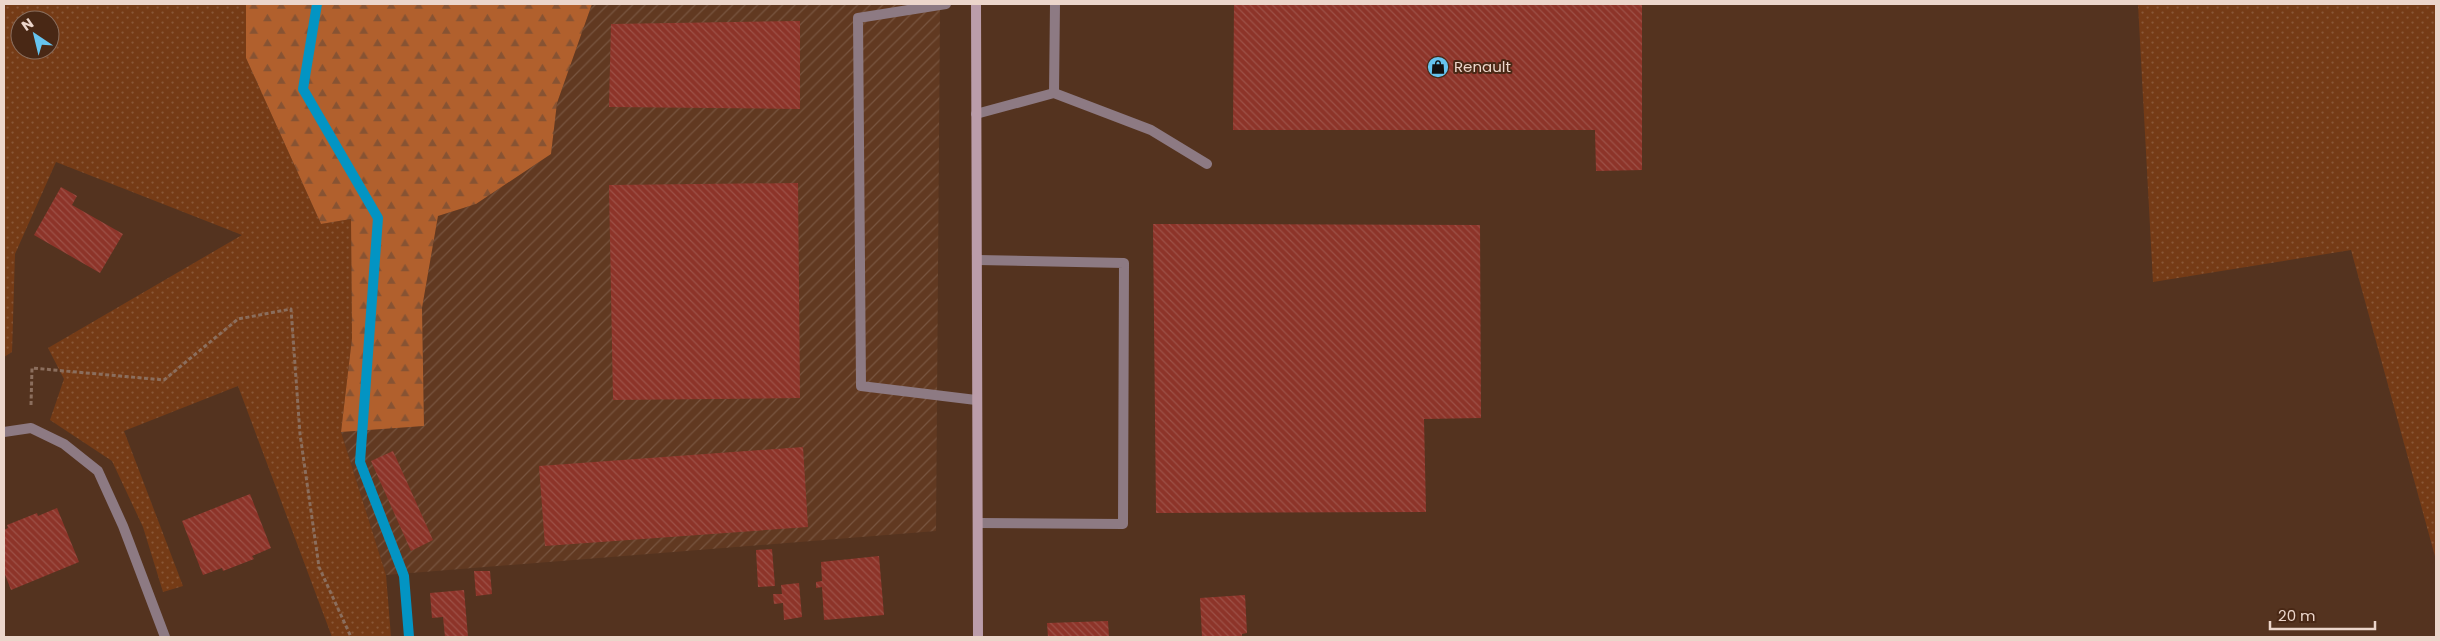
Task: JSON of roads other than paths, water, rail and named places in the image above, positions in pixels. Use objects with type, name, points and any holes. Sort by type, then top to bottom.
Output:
[{"type":"main road","points":[[976,4],[978,637]]},
{"type":"street","points":[[946,4],[858,18],[861,386],[976,400]]},
{"type":"street","points":[[1054,93],[1055,4]]},
{"type":"street","points":[[976,114],[1054,93],[1151,130],[1207,164]]},
{"type":"street","points":[[978,260],[1124,262],[1123,524],[979,523]]},
{"type":"street","points":[[4,432],[31,428],[64,444],[98,472],[123,526],[165,637]]},
{"type":"waterway","points":[[317,4],[303,89],[378,218],[360,462],[404,576],[409,637]]},
{"type":"place","name":"Renault","points":[[1438,67]]}]
